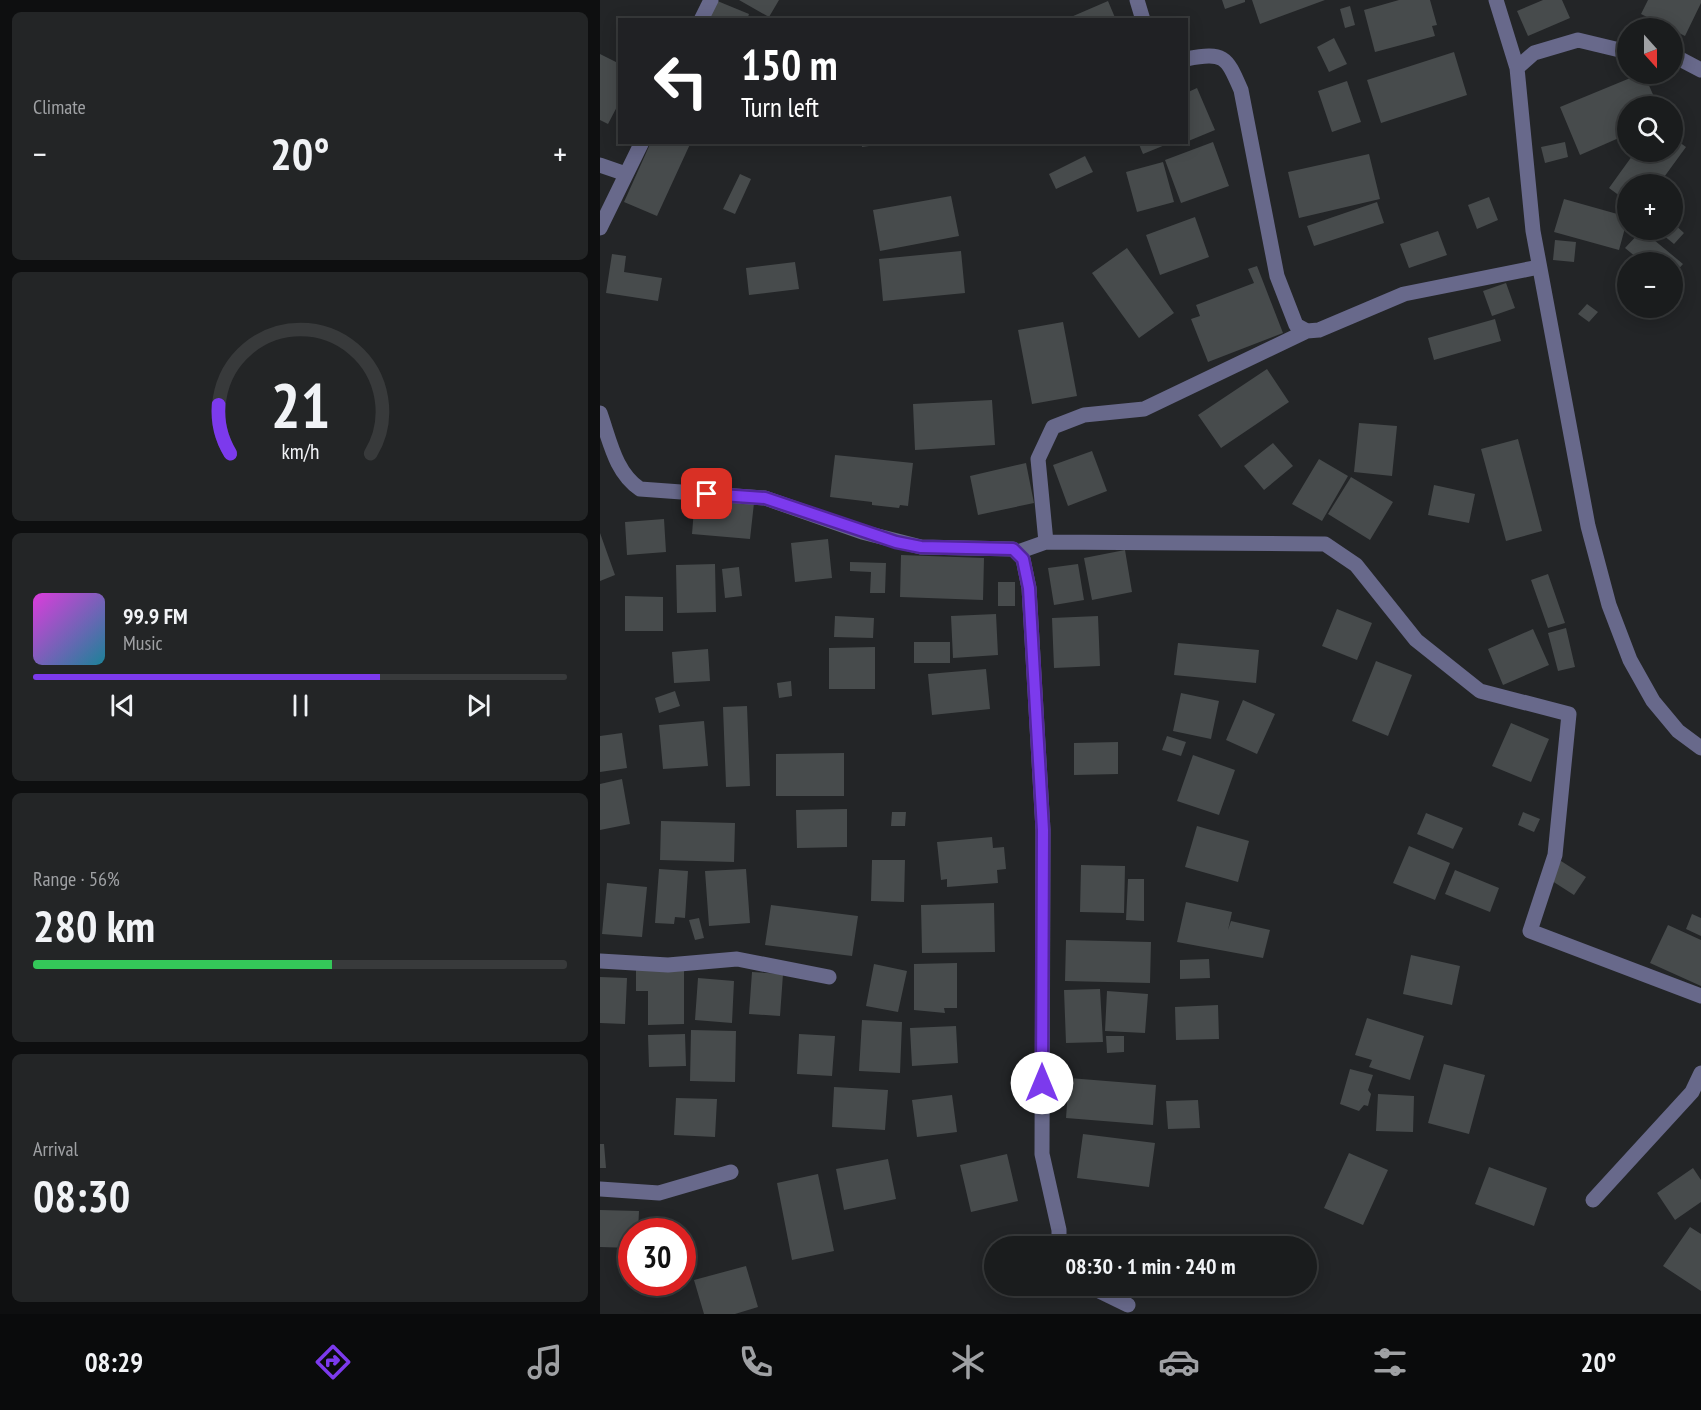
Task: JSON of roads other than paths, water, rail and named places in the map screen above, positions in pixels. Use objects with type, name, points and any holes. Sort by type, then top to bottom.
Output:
[{"type":"street","points":[[702,18],[711,0]]},
{"type":"street","points":[[1137,0],[1142,18]]},
{"type":"street","points":[[1496,0],[1517,68],[1533,231],[1539,267],[1588,526],[1609,605],[1630,660],[1653,701],[1678,731],[1701,748]]},
{"type":"street","points":[[1517,68],[1534,53],[1578,40],[1617,49]]},
{"type":"street","points":[[1188,59],[1211,54],[1230,64],[1241,90],[1277,276],[1296,325],[1307,331]]},
{"type":"street","points":[[1683,61],[1701,70]]},
{"type":"street","points":[[600,228],[641,144]]},
{"type":"street","points":[[600,165],[626,174]]},
{"type":"street","points":[[1046,542],[1038,459],[1053,427],[1084,415],[1144,409],[1307,331],[1319,330],[1404,294],[1539,267]]},
{"type":"street","points":[[600,413],[619,467],[628,481],[640,489],[765,498],[896,542],[921,547],[1013,549],[1023,559],[1029,588],[1043,830],[1042,1154],[1059,1236]]},
{"type":"street","points":[[1018,552],[1046,542],[1325,544],[1356,565],[1416,640],[1480,691],[1569,714],[1555,855],[1530,931],[1701,996]]},
{"type":"street","points":[[600,961],[668,965],[737,959],[829,977]]},
{"type":"street","points":[[1593,1200],[1692,1092],[1701,1073]]},
{"type":"street","points":[[600,1189],[659,1193],[731,1172]]},
{"type":"street","points":[[1110,1296],[1128,1305]]}]
